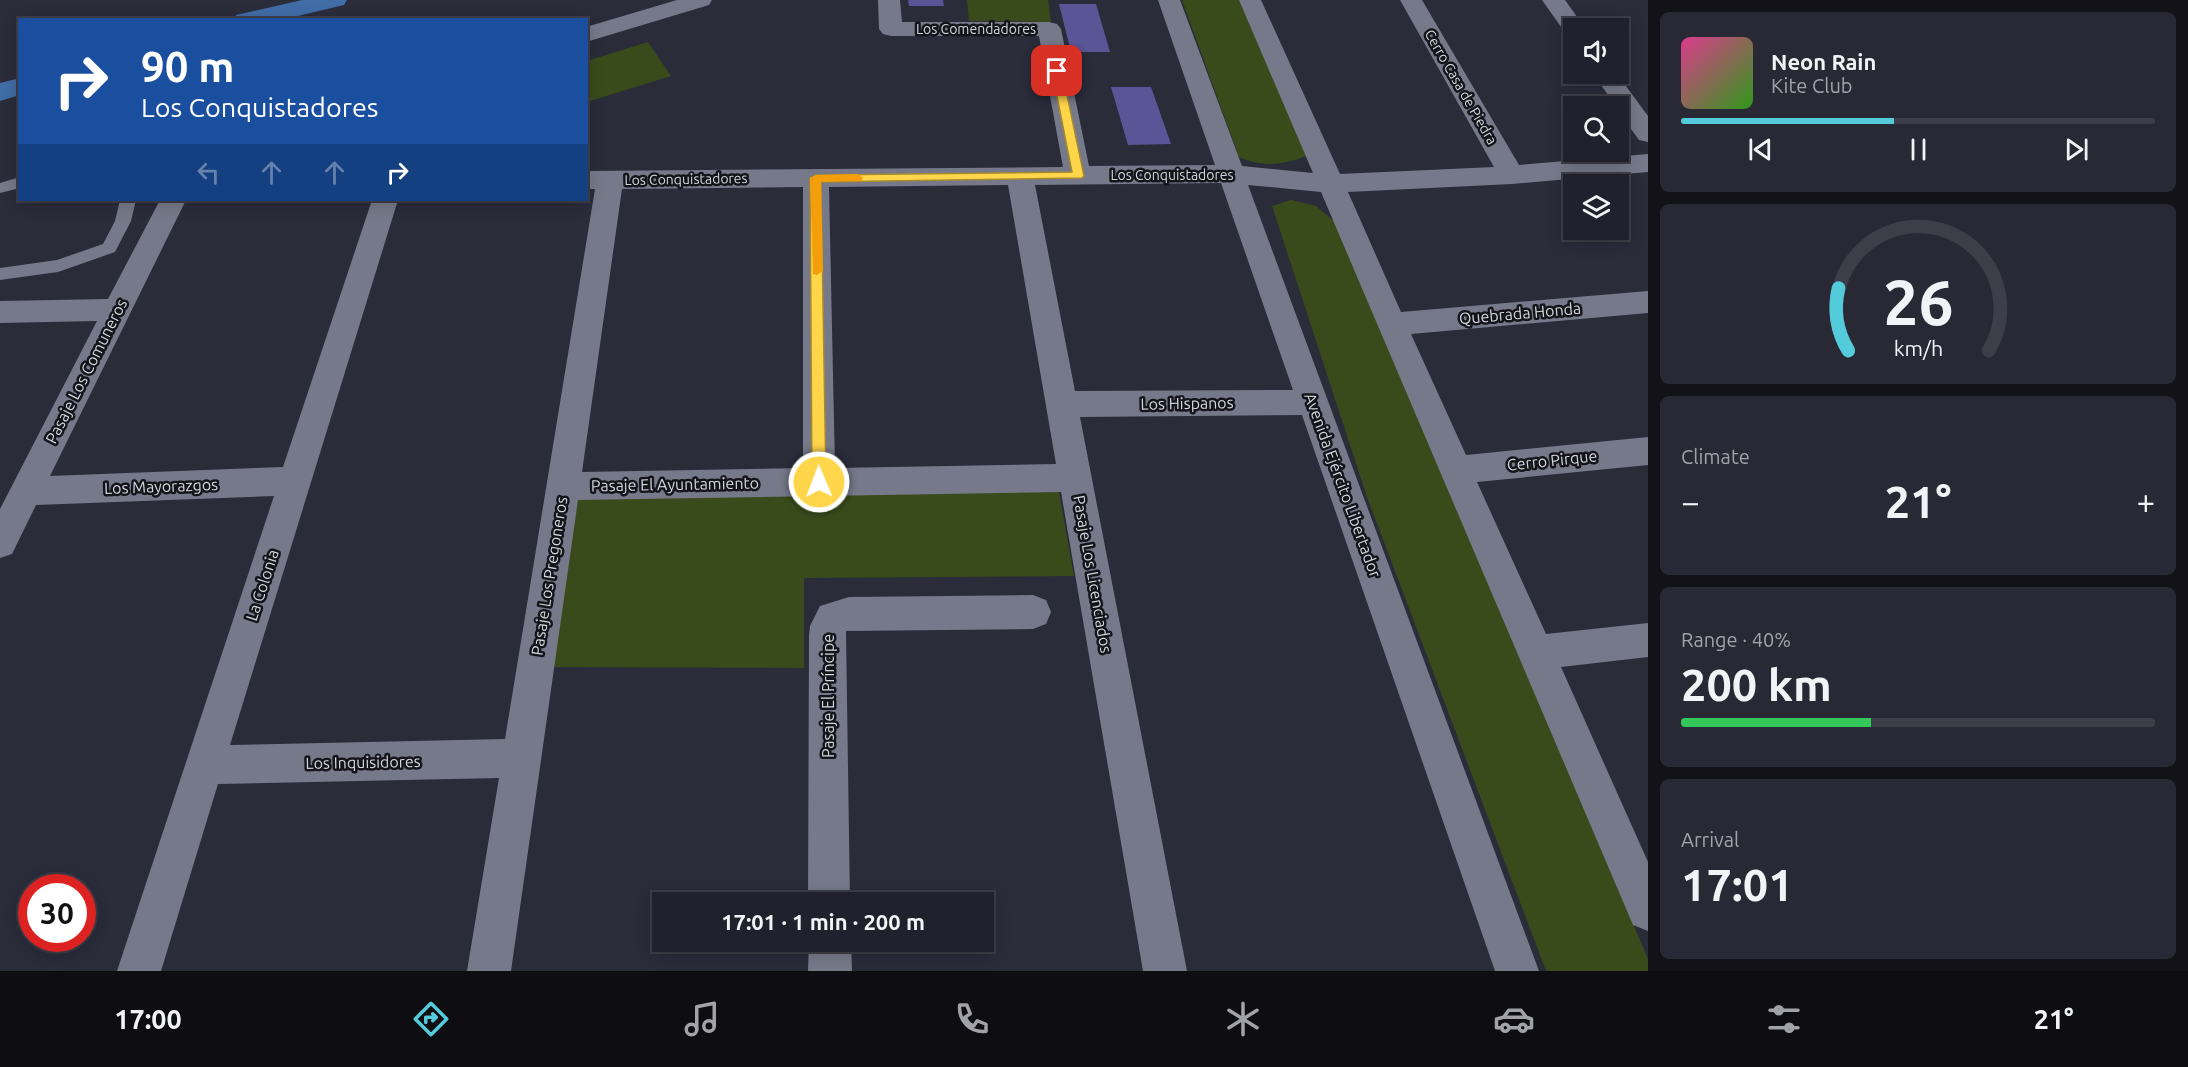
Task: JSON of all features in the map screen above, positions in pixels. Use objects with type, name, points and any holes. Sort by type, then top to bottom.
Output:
[{"type":"street","points":[[588,34],[701,0]]},
{"type":"street","name":"Los Comendadores","points":[[889,0],[891,29],[1049,29],[1078,176]]},
{"type":"street","name":"Avenida Ejército Libertador","points":[[1169,0],[1517,971]]},
{"type":"street","points":[[1250,0],[1536,653],[1644,892]]},
{"type":"street","name":"Cerro Casa de Piedra","points":[[1411,0],[1512,174]]},
{"type":"street","points":[[1553,0],[1566,18]]},
{"type":"street","points":[[1612,84],[1648,134]]},
{"type":"street","name":"Los Conquistadores","points":[[598,180],[1232,174],[1330,183],[1512,174],[1648,163]]},
{"type":"street","name":"Pasaje Los Licenciados","points":[[1020,176],[1165,971]]},
{"type":"street","points":[[816,178],[819,482]]},
{"type":"street","name":"Pasaje Los Pregoneros","points":[[489,971],[563,486],[598,180]]},
{"type":"street","name":"Pasaje Los Comuneros","points":[[0,543],[172,201]]},
{"type":"street","name":"La Colonia","points":[[139,971],[385,201]]},
{"type":"street","name":"Quebrada Honda","points":[[1393,324],[1648,302]]},
{"type":"street","points":[[0,312],[117,310]]},
{"type":"street","name":"Los Hispanos","points":[[1062,404],[1313,402]]},
{"type":"street","name":"Cerro Pirque","points":[[1456,470],[1648,451]]},
{"type":"street","name":"Pasaje El Ayuntamiento","points":[[563,486],[1075,478]]},
{"type":"street","name":"Los Mayorazgos","points":[[26,490],[296,481]]},
{"type":"street","name":"Pasaje El Príncipe","points":[[829,892],[827,636],[828,626],[833,618],[849,614],[1033,612]]},
{"type":"street","points":[[1536,653],[1648,640]]},
{"type":"street","name":"Los Inquisidores","points":[[205,765],[522,758]]},
{"type":"street","points":[[830,952],[830,971]]},
{"type":"lane","points":[[0,188],[18,183]]},
{"type":"lane","points":[[0,274],[58,266],[109,248],[123,221],[128,201]]},
{"type":"green space","points":[[967,0],[1048,0],[1051,22],[969,21]]},
{"type":"green space","points":[[1182,0],[1241,0],[1309,155],[1274,164],[1257,163],[1239,157]]},
{"type":"green space","points":[[648,42],[671,76],[588,102],[588,61]]},
{"type":"green space","points":[[1291,200],[1316,206],[1335,222],[1648,959],[1648,971],[1546,971],[1367,497],[1272,206]]},
{"type":"green space","points":[[1058,487],[1074,576],[804,578],[804,668],[546,667],[572,490]]},
{"type":"building","points":[[908,0],[943,0],[944,6],[909,6]]},
{"type":"building","points":[[1059,4],[1096,4],[1110,52],[1071,52]]},
{"type":"building","points":[[1111,87],[1151,87],[1171,144],[1128,145]]},
{"type":"waterway","points":[[254,18],[335,0]]},
{"type":"waterway","points":[[0,92],[18,87]]},
{"type":"slow traffic","points":[[817,271],[816,178],[858,178]]},
{"type":"route","points":[[819,482],[816,178],[1078,176],[1057,71]]}]
